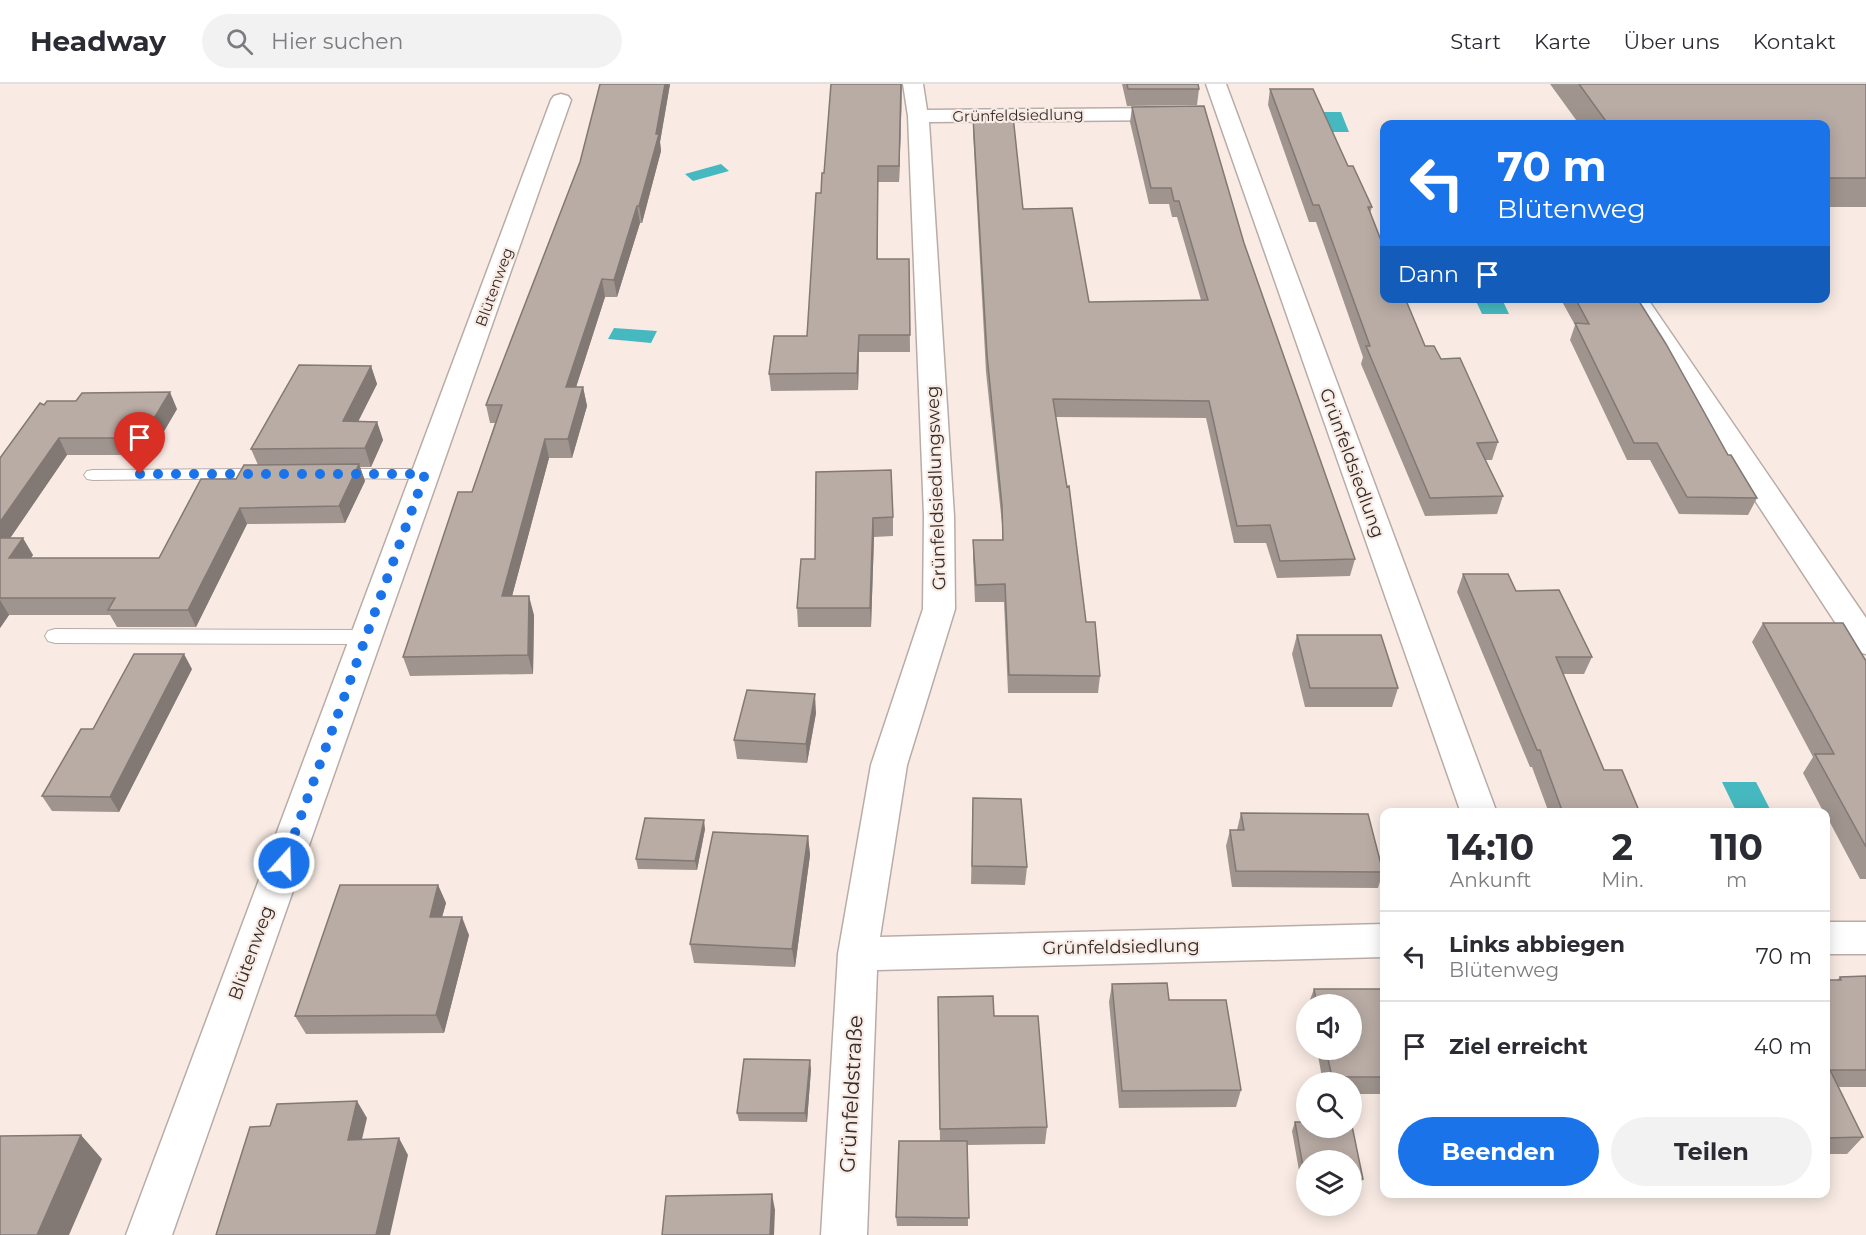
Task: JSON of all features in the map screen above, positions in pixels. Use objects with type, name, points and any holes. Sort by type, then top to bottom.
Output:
[{"type":"street","name":"Grünfeldsiedlungsweg","points":[[858,954],[889,765],[939,609],[939,516],[918,116],[913,84]]},
{"type":"street","name":"Grünfeldsiedlung","points":[[1216,84],[1205,113],[1477,808]]},
{"type":"street","name":"Blütenweg","points":[[149,1235],[561,100]]},
{"type":"street","name":"Grünfeldsiedlung","points":[[918,116],[1205,113]]},
{"type":"street","points":[[1637,303],[1866,643]]},
{"type":"street","points":[[1830,938],[1866,938]]},
{"type":"street","name":"Grünfeldsiedlung","points":[[858,954],[1380,941]]},
{"type":"street","name":"Grünfeldstraße","points":[[844,1235],[858,954]]},
{"type":"lane","points":[[93,475],[283,474]]},
{"type":"lane","points":[[318,474],[425,474]]},
{"type":"lane","points":[[55,636],[366,637]]},
{"type":"water","points":[[1320,112],[1341,112],[1349,132],[1328,132]]},
{"type":"water","points":[[721,164],[729,171],[693,181],[685,174]]},
{"type":"water","points":[[1477,303],[1504,303],[1509,314],[1482,314]]},
{"type":"water","points":[[614,328],[657,331],[651,343],[608,339]]},
{"type":"water","points":[[1722,782],[1756,782],[1769,808],[1735,808]]},
{"type":"building","points":[[600,84],[665,84],[656,134],[659,134],[639,206],[637,206],[614,280],[602,279],[566,387],[583,387],[568,439],[545,439],[502,596],[529,596],[528,655],[403,657],[458,492],[472,492],[502,405],[486,405],[580,162]]},
{"type":"building","points":[[831,84],[901,84],[899,166],[878,166],[877,259],[909,259],[910,335],[859,335],[857,373],[769,374],[774,336],[807,336],[816,193],[821,193],[822,173],[824,173]]},
{"type":"building","points":[[1127,84],[1198,84],[1199,89],[1128,89]]},
{"type":"building","points":[[1579,84],[1866,84],[1866,178],[1830,178],[1830,120],[1605,120]]},
{"type":"building","points":[[1270,89],[1313,89],[1348,166],[1353,166],[1372,207],[1368,207],[1380,238],[1380,303],[1407,303],[1425,346],[1434,346],[1441,359],[1460,358],[1498,442],[1477,443],[1503,496],[1430,498],[1366,346],[1370,346],[1319,205],[1313,205]]},
{"type":"building","points":[[1204,106],[1244,243],[1355,559],[1280,561],[1270,525],[1237,526],[1209,401],[1053,399],[1067,487],[1069,486],[1086,622],[1095,622],[1100,676],[1009,675],[1005,584],[976,585],[973,540],[1003,540],[1002,506],[987,355],[973,117],[1013,116],[1023,209],[1072,208],[1089,302],[1208,300],[1179,201],[1174,201],[1171,188],[1151,188],[1132,107]]},
{"type":"building","points":[[1578,303],[1640,303],[1666,344],[1728,455],[1731,455],[1757,498],[1687,497],[1657,443],[1634,443],[1575,323],[1589,324]]},
{"type":"building","points":[[299,365],[371,366],[343,421],[377,422],[365,448],[251,449]]},
{"type":"building","points":[[170,392],[142,438],[59,438],[0,522],[0,458],[40,403],[44,405],[47,401],[76,401],[82,393]]},
{"type":"building","points":[[359,464],[339,506],[240,508],[188,610],[108,610],[115,598],[0,598],[0,538],[23,538],[9,558],[159,558],[201,479],[236,479],[244,465]]},
{"type":"building","points":[[891,470],[893,517],[873,518],[870,608],[797,608],[801,559],[815,559],[816,472]]},
{"type":"building","points":[[1463,574],[1508,574],[1516,591],[1559,590],[1592,657],[1556,657],[1604,770],[1622,770],[1638,808],[1561,808],[1540,750],[1537,750]]},
{"type":"building","points":[[1763,623],[1843,623],[1866,661],[1866,847],[1815,754],[1834,754]]},
{"type":"building","points":[[1297,635],[1381,635],[1398,688],[1310,688]]},
{"type":"building","points":[[134,654],[184,654],[110,797],[42,796],[81,729],[93,729]]},
{"type":"building","points":[[747,690],[815,694],[806,744],[734,740]]},
{"type":"building","points":[[973,798],[1021,799],[1027,867],[972,866]]},
{"type":"building","points":[[1241,813],[1368,814],[1380,860],[1380,872],[1236,871],[1230,830],[1244,830]]},
{"type":"building","points":[[645,818],[704,820],[695,861],[636,859]]},
{"type":"building","points":[[713,832],[808,836],[792,949],[690,944]]},
{"type":"building","points":[[340,885],[438,885],[430,917],[462,917],[436,1015],[295,1016]]},
{"type":"building","points":[[1866,976],[1866,1070],[1830,1070],[1830,980],[1841,980],[1840,977]]},
{"type":"building","points":[[1167,983],[1169,1000],[1226,1000],[1241,1090],[1122,1091],[1112,984]]},
{"type":"building","points":[[1314,989],[1380,989],[1380,1077],[1362,1077],[1362,1072],[1331,1072],[1328,1060],[1362,1060],[1362,994],[1315,994]]},
{"type":"building","points":[[993,996],[994,1016],[1038,1016],[1047,1127],[940,1129],[938,997]]},
{"type":"building","points":[[744,1059],[810,1060],[805,1113],[737,1113]]},
{"type":"building","points":[[1830,1070],[1863,1137],[1830,1138]]},
{"type":"building","points":[[357,1101],[348,1140],[399,1138],[376,1235],[216,1235],[250,1127],[270,1126],[277,1104]]},
{"type":"building","points":[[81,1135],[37,1235],[0,1235],[0,1136]]},
{"type":"building","points":[[1298,1138],[1354,1138],[1357,1150],[1300,1150]]},
{"type":"building","points":[[899,1141],[967,1141],[969,1218],[896,1217]]},
{"type":"building","points":[[772,1194],[770,1235],[662,1235],[666,1196]]},
{"type":"route","points":[[140,474],[425,474],[284,863]]}]
